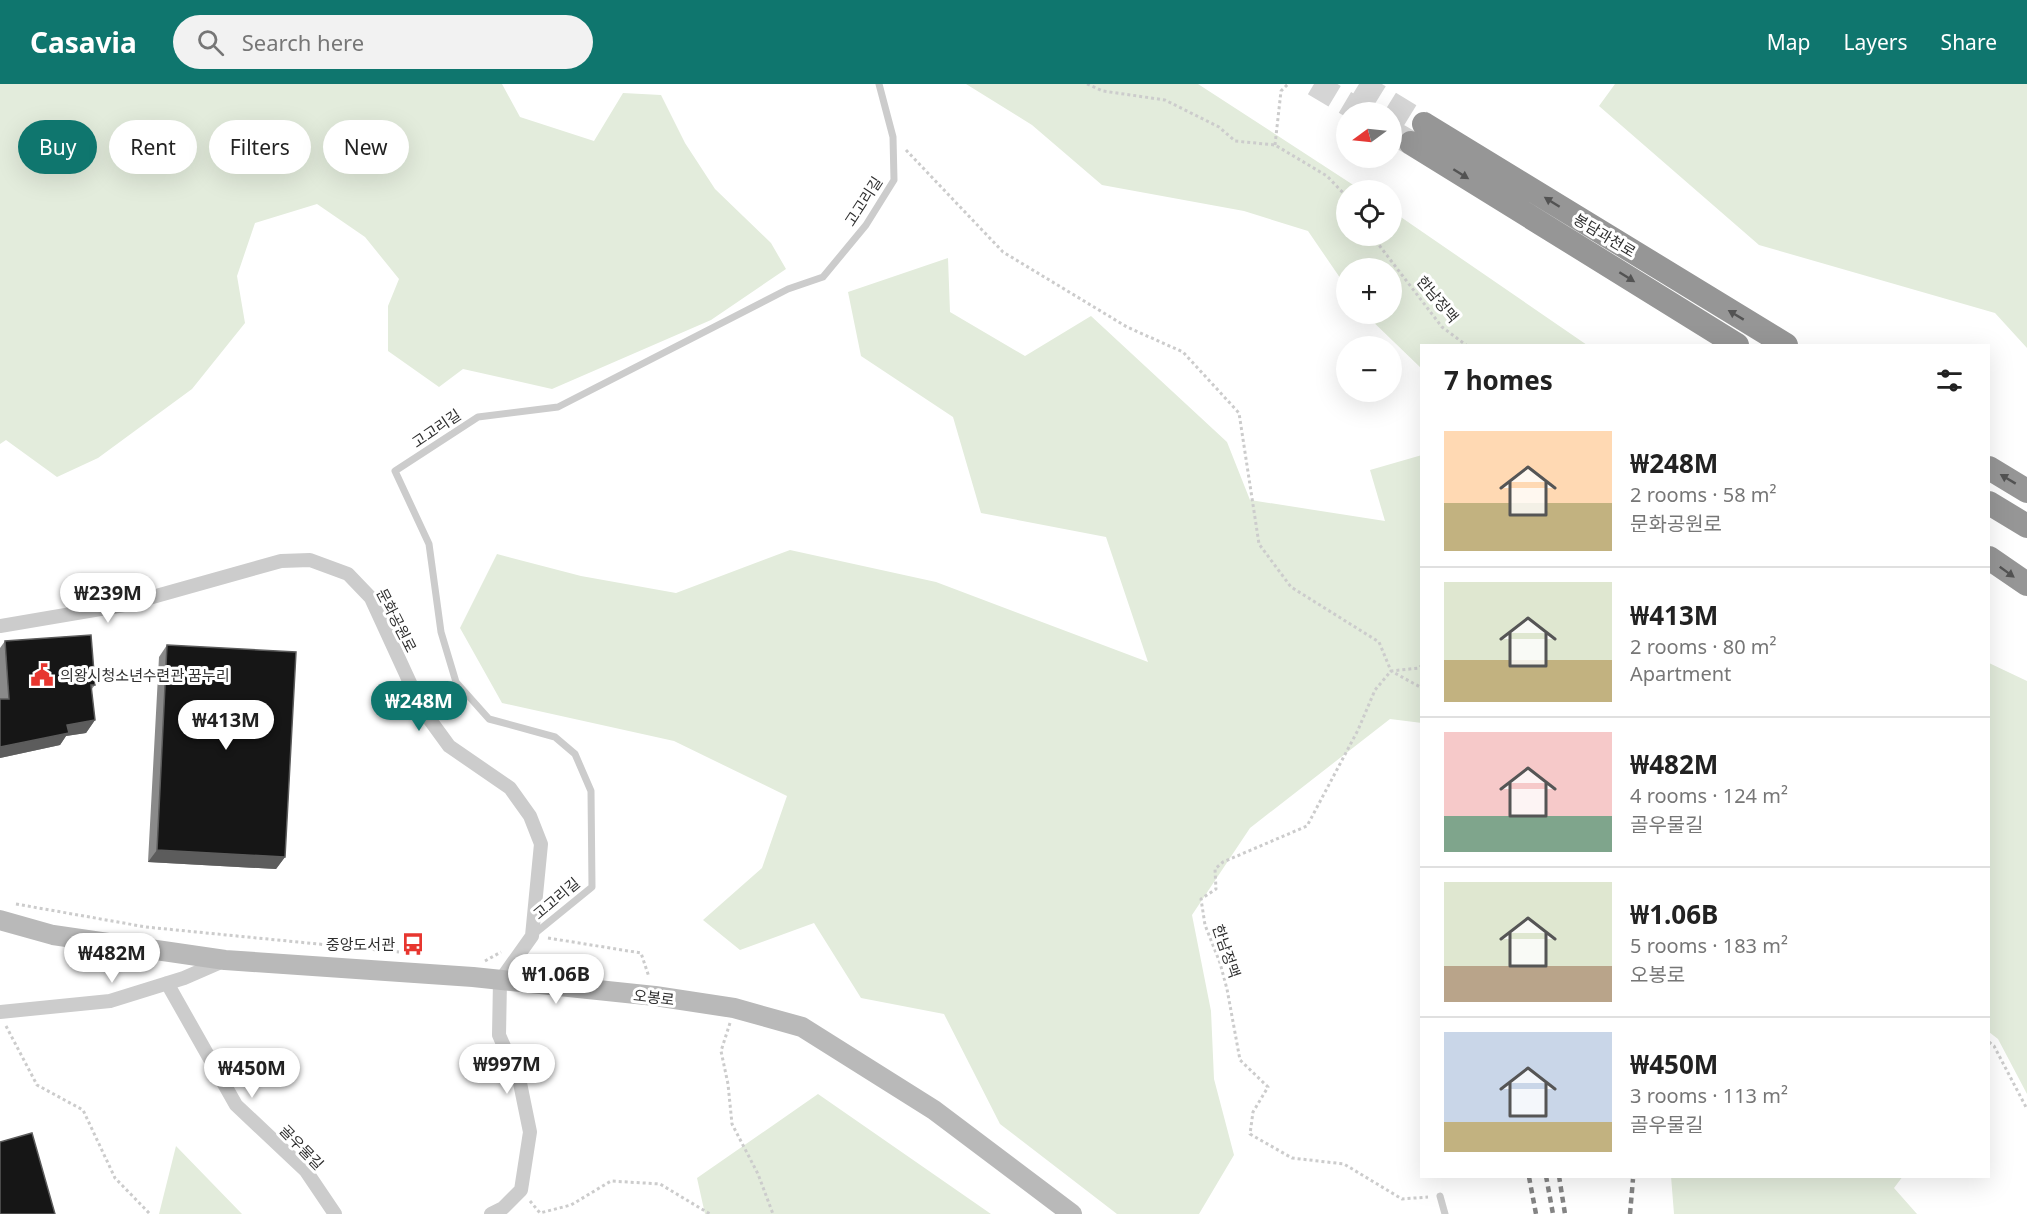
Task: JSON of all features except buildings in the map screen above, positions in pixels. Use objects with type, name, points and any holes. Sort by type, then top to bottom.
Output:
[{"type":"highway","name":"봉담과천로","points":[[1735,344],[1418,133],[1784,344]]},
{"type":"highway","points":[[1683,311],[1724,344]]},
{"type":"highway","points":[[1990,469],[2027,491]]},
{"type":"highway","points":[[1990,504],[2027,526]]},
{"type":"highway","points":[[1990,559],[2027,584]]},
{"type":"street","name":"문화공원로","points":[[0,626],[124,605],[210,583],[281,561],[310,560],[348,574],[371,598],[422,709],[449,746],[510,788],[530,816],[541,844],[532,936],[500,981]]},
{"type":"street","name":"오봉로","points":[[0,920],[53,935],[225,960],[473,977],[655,996],[734,1008],[802,1027],[934,1110],[1072,1214]]},
{"type":"street","points":[[3,1018],[110,1001],[167,983],[225,960]]},
{"type":"street","points":[[493,1214],[521,1190],[530,1132],[520,1083],[499,1035],[500,981]]},
{"type":"street","name":"골우물길","points":[[167,983],[236,1105],[306,1171],[335,1214]]},
{"type":"lane","name":"고고리길","points":[[532,936],[592,887],[591,791],[575,754],[555,737],[489,719],[456,682],[441,632],[429,544],[395,471],[478,417],[558,407],[788,289],[823,278],[866,225],[894,180],[893,137],[879,84]]},
{"type":"lane","points":[[1440,1196],[1445,1214]]},
{"type":"path","points":[[1087,84],[1103,92],[1165,100],[1219,127],[1235,141],[1275,145],[1327,176],[1336,185]]},
{"type":"path","points":[[1275,145],[1281,91],[1288,84]]},
{"type":"path","points":[[893,137],[1003,252],[1127,327],[1182,352],[1239,413],[1259,544],[1291,587],[1379,642],[1391,671],[1420,687]]},
{"type":"path","name":"한남정맥","points":[[1380,246],[1442,327],[1465,344]]},
{"type":"path","points":[[1391,671],[1420,667]]},
{"type":"path","name":"한남정맥","points":[[1391,671],[1375,690],[1358,730],[1307,826],[1223,862],[1215,869],[1216,889],[1201,899],[1202,912],[1227,989],[1240,1060],[1268,1087],[1253,1112],[1250,1134],[1292,1158],[1344,1164],[1402,1199],[1440,1196]]},
{"type":"path","points":[[11,903],[146,927],[410,954]]},
{"type":"path","points":[[532,936],[641,953],[655,996]]},
{"type":"path","points":[[481,963],[502,952]]},
{"type":"path","points":[[734,1008],[721,1051],[728,1084],[732,1124],[758,1174],[773,1214]]},
{"type":"path","points":[[3,1018],[37,1085],[83,1110],[115,1178],[150,1214]]},
{"type":"path","points":[[1990,1043],[1994,1046],[2027,1109]]},
{"type":"path","points":[[521,1190],[540,1213],[571,1205],[611,1181],[660,1184],[710,1214]]},
{"type":"green space","points":[[0,84],[502,84],[520,117],[594,141],[623,93],[661,95],[685,143],[715,189],[771,243],[786,269],[711,320],[552,389],[463,369],[439,387],[388,351],[388,306],[399,279],[365,237],[317,204],[255,223],[237,276],[245,323],[192,389],[98,458],[57,477],[6,440],[0,444]]},
{"type":"green space","points":[[966,84],[1198,84],[1346,180],[1336,180],[1336,246],[1402,246],[1402,218],[1586,344],[1420,344],[1420,367],[1402,350],[1402,336],[1388,336],[1375,324],[1402,324],[1402,258],[1336,258],[1336,272],[1308,231],[1244,211],[1102,185],[1032,125]]},
{"type":"green space","points":[[1615,84],[2027,84],[2027,348],[1995,313],[1759,245],[1599,106]]},
{"type":"green space","points":[[948,258],[950,312],[1025,356],[1091,316],[1227,442],[1250,500],[1385,521],[1370,470],[1420,456],[1420,723],[1390,719],[1250,828],[1192,915],[1211,1011],[1214,1079],[1234,1155],[1199,1214],[1117,1214],[1000,1124],[944,1014],[861,998],[814,923],[740,950],[703,920],[762,868],[787,796],[674,741],[502,703],[460,628],[497,554],[581,576],[676,593],[790,550],[936,582],[1148,662],[1106,537],[981,513],[953,417],[861,356],[848,292]]},
{"type":"green space","points":[[1990,663],[2027,681],[2027,1094],[1998,1039],[1990,1033]]},
{"type":"green space","points":[[818,1094],[991,1214],[705,1214],[697,1178]]},
{"type":"green space","points":[[176,1146],[242,1214],[159,1214]]},
{"type":"green space","points":[[1671,1178],[1902,1178],[1894,1188],[1917,1214],[1674,1214]]},
{"type":"tunnel","points":[[1314,84],[1344,102]]},
{"type":"tunnel","points":[[1359,84],[1424,124]]},
{"type":"tunnel","points":[[1402,138],[1411,143]]},
{"type":"railway","points":[[1529,1178],[1536,1214]]},
{"type":"railway","points":[[1546,1178],[1553,1214]]},
{"type":"railway","points":[[1559,1178],[1565,1214]]},
{"type":"railway","points":[[1630,1214],[1633,1179]]},
{"type":"place","name":"의왕시청소년수련관 꿈누리","points":[[42,675]]},
{"type":"place","name":"중앙도서관","points":[[413,944]]}]
